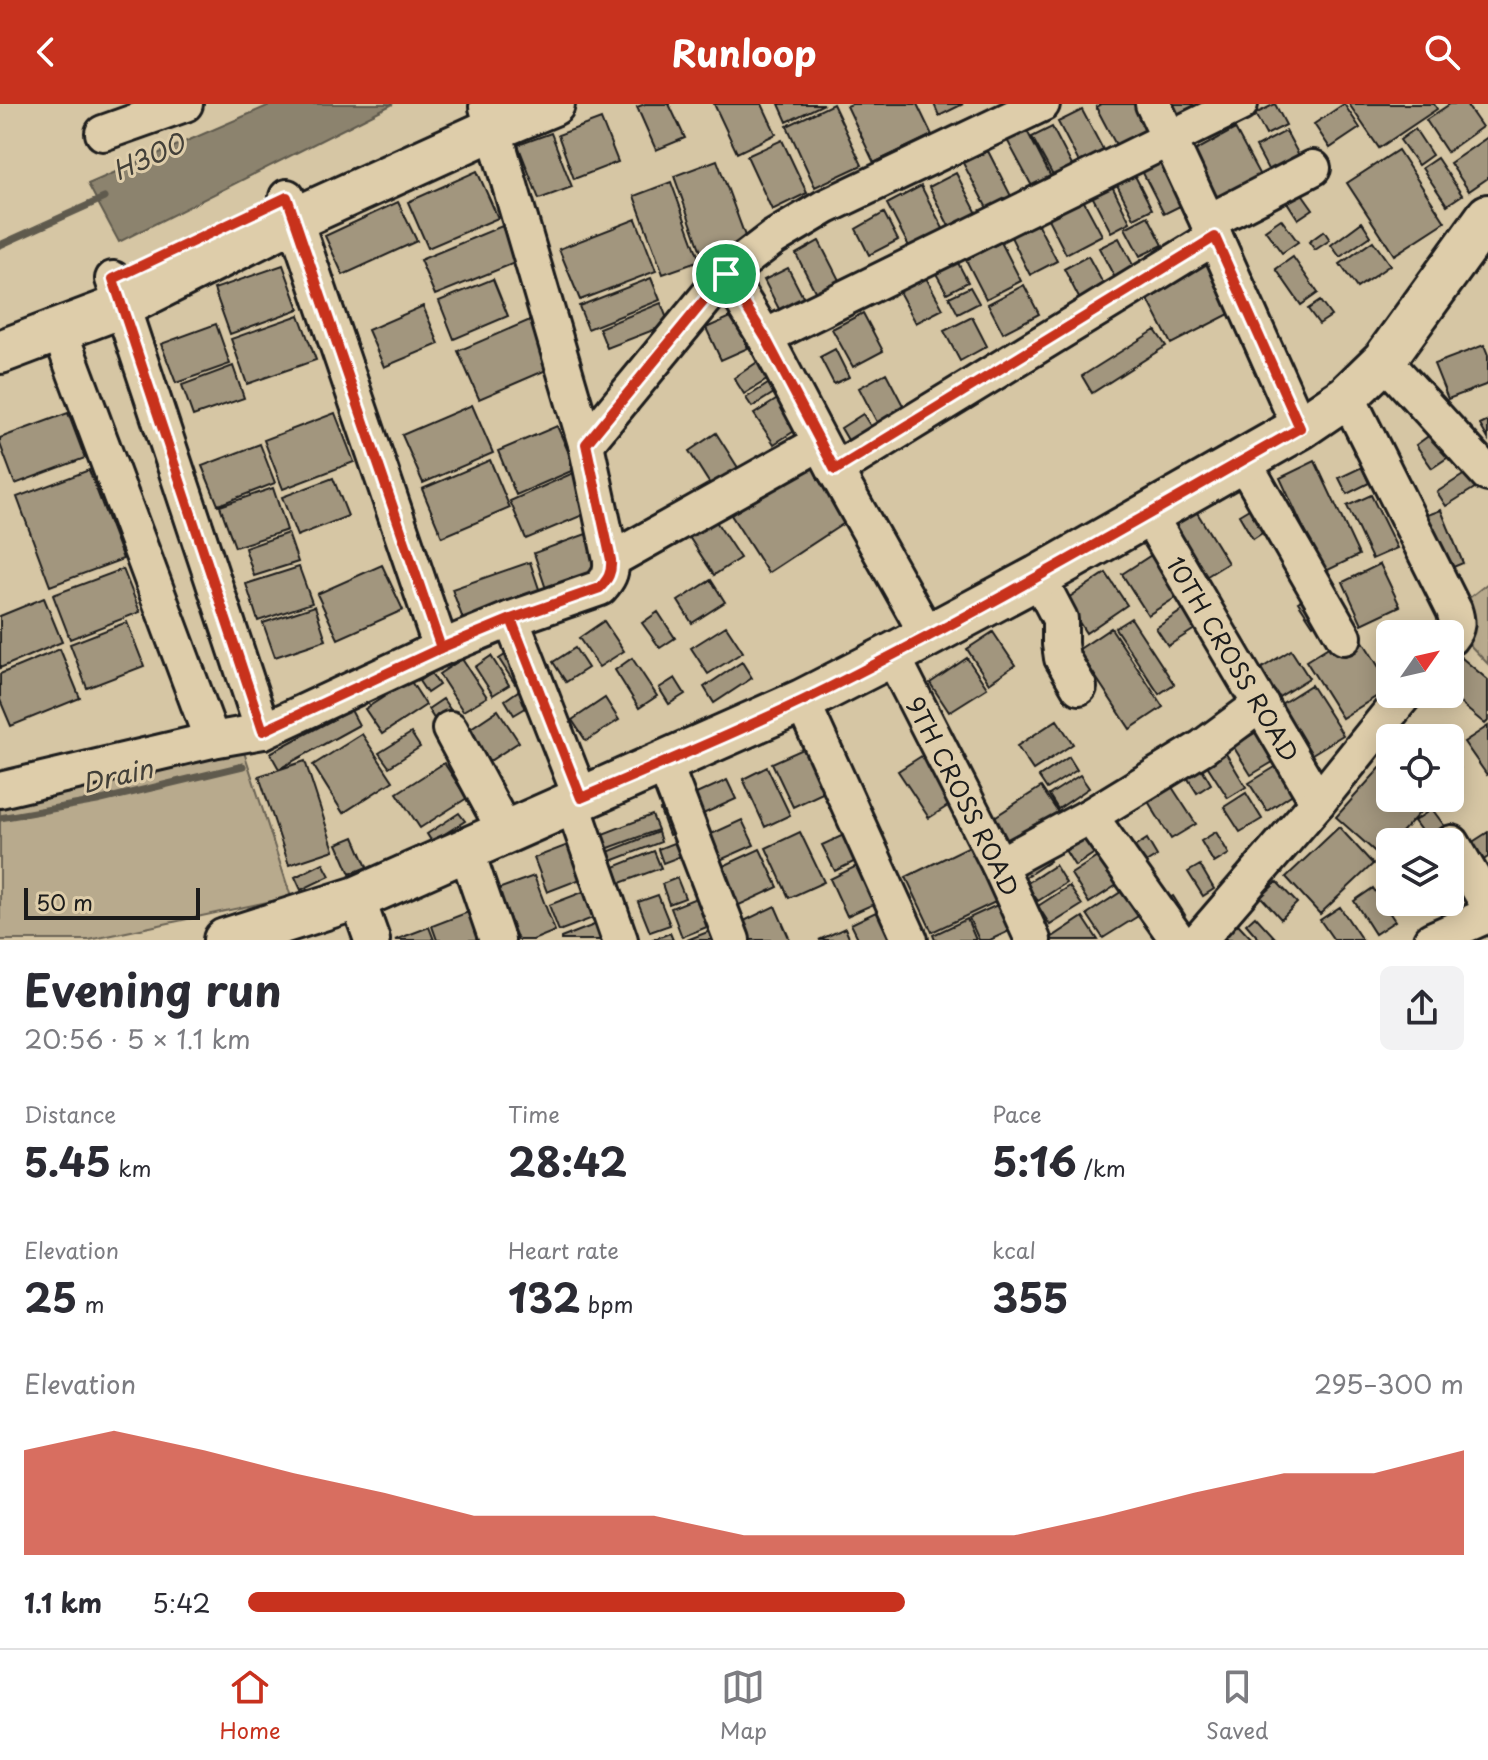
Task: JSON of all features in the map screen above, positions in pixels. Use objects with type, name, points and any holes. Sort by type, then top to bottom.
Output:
[{"type":"main road","points":[[0,352],[59,330],[118,293],[491,113],[553,104]]},
{"type":"main road","points":[[225,940],[357,898],[802,701],[1038,577],[1243,461],[1347,396],[1384,360],[1488,216]]},
{"type":"main road","points":[[0,324],[118,293]]},
{"type":"street","points":[[103,133],[185,104]]},
{"type":"street","points":[[586,444],[726,274],[773,238],[825,207],[1042,104]]},
{"type":"street","points":[[1153,104],[1300,428]]},
{"type":"street","points":[[765,337],[1240,104]]},
{"type":"street","points":[[1,786],[263,731],[441,648],[511,619],[600,588],[608,579],[612,571],[611,560],[586,444],[491,113]]},
{"type":"street","points":[[611,560],[828,457],[1313,168]]},
{"type":"street","points":[[291,208],[441,648]]},
{"type":"street","name":"9TH CROSS ROAD","points":[[726,274],[765,337],[828,457],[1033,940]]},
{"type":"street","points":[[118,293],[263,731]]},
{"type":"street","points":[[59,330],[212,740]]},
{"type":"street","points":[[1384,360],[1488,474]]},
{"type":"street","points":[[1347,396],[1450,620]]},
{"type":"street","points":[[1243,461],[1344,637]]},
{"type":"street","name":"10TH CROSS ROAD","points":[[1148,514],[1318,802]]},
{"type":"street","points":[[1038,577],[1060,619],[1062,658],[1079,687]]},
{"type":"street","points":[[511,619],[576,800],[620,940]]},
{"type":"street","points":[[802,701],[910,940]]},
{"type":"street","points":[[999,865],[1090,816],[1203,747],[1261,704]]},
{"type":"street","points":[[1199,940],[1318,802],[1394,708]]},
{"type":"street","points":[[450,729],[505,831]]},
{"type":"street","points":[[664,763],[732,940]]},
{"type":"street","points":[[1090,816],[1178,940]]},
{"type":"street","points":[[466,850],[497,940]]},
{"type":"street","points":[[1464,863],[1488,904]]},
{"type":"street","points":[[357,898],[372,940]]},
{"type":"street","points":[[1431,940],[1488,915]]},
{"type":"shaded area","points":[[272,104],[393,104],[119,242],[88,184]]},
{"type":"shaded area","points":[[1488,583],[1488,664],[1466,641],[1464,602]]},
{"type":"shaded area","points":[[244,752],[291,897],[89,940],[0,940],[0,804]]},
{"type":"building","points":[[669,104],[685,138],[656,150],[637,107]]},
{"type":"building","points":[[714,104],[762,104],[776,134],[737,153]]},
{"type":"building","points":[[779,104],[824,104],[787,122]]},
{"type":"building","points":[[833,104],[862,165],[815,187],[787,126]]},
{"type":"building","points":[[917,104],[932,135],[874,163],[847,106]]},
{"type":"building","points":[[934,104],[963,104],[939,116]]},
{"type":"building","points":[[1101,104],[1136,104],[1149,128],[1116,145],[1096,107]]},
{"type":"building","points":[[1159,104],[1193,104],[1197,112],[1170,125]]},
{"type":"building","points":[[1275,104],[1286,125],[1266,135],[1255,114]]},
{"type":"building","points":[[1344,104],[1360,128],[1330,148],[1314,124]]},
{"type":"building","points":[[1349,104],[1434,104],[1437,109],[1379,148]]},
{"type":"building","points":[[1450,104],[1466,104],[1482,127],[1447,152],[1426,120]]},
{"type":"building","points":[[1082,110],[1107,157],[1083,170],[1058,122]]},
{"type":"building","points":[[601,119],[618,162],[574,179],[558,135]]},
{"type":"building","points":[[1025,127],[1052,179],[1033,188],[1006,138]]},
{"type":"building","points":[[1052,127],[1076,173],[1057,183],[1032,137]]},
{"type":"building","points":[[1235,129],[1265,185],[1220,209],[1191,153]]},
{"type":"building","points":[[1415,129],[1432,155],[1418,165],[1400,140]]},
{"type":"building","points":[[1286,131],[1301,159],[1271,175],[1256,147]]},
{"type":"building","points":[[551,133],[572,187],[539,199],[518,145]]},
{"type":"building","points":[[1488,137],[1488,178],[1469,191],[1450,163]]},
{"type":"building","points":[[782,140],[807,193],[772,210],[747,156]]},
{"type":"building","points":[[1398,150],[1445,222],[1394,255],[1347,183]]},
{"type":"building","points":[[988,151],[1013,200],[989,212],[963,163]]},
{"type":"building","points":[[1437,158],[1462,195],[1447,205],[1422,168]]},
{"type":"building","points":[[717,160],[749,247],[705,263],[674,176]]},
{"type":"building","points":[[1162,161],[1184,204],[1164,214],[1142,171]]},
{"type":"building","points":[[477,171],[498,218],[428,248],[408,202]]},
{"type":"building","points":[[956,173],[980,219],[953,234],[929,187]]},
{"type":"building","points":[[1134,174],[1152,209],[1134,218],[1116,183]]},
{"type":"building","points":[[671,182],[700,261],[663,274],[634,196]]},
{"type":"building","points":[[1111,184],[1130,222],[1111,232],[1091,194]]},
{"type":"building","points":[[921,186],[948,238],[914,256],[887,204]]},
{"type":"building","points":[[1301,192],[1313,209],[1298,219],[1287,202]]},
{"type":"building","points":[[1082,198],[1102,235],[1066,254],[1047,217]]},
{"type":"building","points":[[398,202],[417,241],[343,275],[325,236]]},
{"type":"building","points":[[884,213],[898,240],[869,255],[856,229]]},
{"type":"building","points":[[1148,216],[1163,245],[1140,256],[1125,228]]},
{"type":"building","points":[[636,219],[656,271],[580,300],[559,249]]},
{"type":"building","points":[[1281,219],[1298,242],[1282,253],[1265,230]]},
{"type":"building","points":[[1036,221],[1057,261],[1030,275],[1010,235]]},
{"type":"building","points":[[1362,222],[1371,236],[1340,257],[1331,245]]},
{"type":"building","points":[[502,226],[517,262],[435,295],[420,260]]},
{"type":"building","points":[[1324,231],[1330,240],[1315,250],[1309,242]]},
{"type":"building","points":[[1119,238],[1134,267],[1115,278],[1099,248]]},
{"type":"building","points":[[819,241],[839,280],[816,293],[796,254]]},
{"type":"building","points":[[1373,241],[1390,265],[1357,288],[1340,264]]},
{"type":"building","points":[[1001,242],[1021,281],[986,299],[966,260]]},
{"type":"building","points":[[1088,256],[1105,287],[1080,300],[1064,269]]},
{"type":"building","points":[[1209,256],[1237,310],[1171,344],[1143,290]]},
{"type":"building","points":[[1293,257],[1318,293],[1301,305],[1276,269]]},
{"type":"building","points":[[956,259],[968,282],[947,293],[934,270]]},
{"type":"building","points":[[283,265],[299,309],[230,334],[214,289]]},
{"type":"building","points":[[788,268],[804,299],[780,311],[764,280]]},
{"type":"building","points":[[924,274],[943,309],[916,323],[897,288]]},
{"type":"building","points":[[651,278],[660,300],[588,329],[579,306]]},
{"type":"building","points":[[493,279],[508,316],[454,339],[439,301]]},
{"type":"building","points":[[1024,285],[1039,314],[1003,333],[988,304]]},
{"type":"building","points":[[970,287],[979,303],[958,314],[949,297]]},
{"type":"building","points":[[1320,301],[1331,316],[1319,324],[1308,309]]},
{"type":"building","points":[[661,303],[669,324],[607,348],[599,328]]},
{"type":"building","points":[[423,306],[439,344],[384,367],[368,330]]},
{"type":"building","points":[[863,313],[883,351],[853,367],[832,329]]},
{"type":"building","points":[[299,315],[316,360],[247,384],[231,339]]},
{"type":"building","points":[[733,316],[748,348],[721,360],[706,328]]},
{"type":"building","points":[[972,317],[987,346],[960,361],[944,331]]},
{"type":"building","points":[[530,320],[551,368],[479,399],[458,351]]},
{"type":"building","points":[[216,324],[230,364],[176,383],[161,344]]},
{"type":"building","points":[[1155,330],[1166,346],[1092,393],[1082,376]]},
{"type":"building","points":[[1484,345],[1488,355],[1488,384],[1448,399],[1434,364]]},
{"type":"building","points":[[835,349],[849,377],[834,384],[820,357]]},
{"type":"building","points":[[759,361],[770,378],[744,394],[734,378]]},
{"type":"building","points":[[233,366],[244,398],[193,416],[182,385]]},
{"type":"building","points":[[886,373],[908,415],[881,430],[859,388]]},
{"type":"building","points":[[771,382],[777,391],[752,407],[746,398]]},
{"type":"building","points":[[787,393],[807,423],[774,444],[754,414]]},
{"type":"building","points":[[472,405],[493,453],[423,483],[402,435]]},
{"type":"building","points":[[68,413],[85,458],[15,484],[0,438]]},
{"type":"building","points":[[335,413],[354,462],[283,489],[264,440]]},
{"type":"building","points":[[863,414],[878,438],[855,452],[841,428]]},
{"type":"building","points":[[1488,421],[1488,439],[1480,425]]},
{"type":"building","points":[[557,426],[576,469],[516,495],[498,451]]},
{"type":"building","points":[[1434,432],[1450,456],[1432,468],[1416,445]]},
{"type":"building","points":[[716,433],[742,474],[715,492],[689,451]]},
{"type":"building","points":[[260,444],[275,483],[218,505],[202,466]]},
{"type":"building","points":[[490,460],[510,508],[442,537],[422,489]]},
{"type":"building","points":[[1315,461],[1359,555],[1324,572],[1280,478]]},
{"type":"building","points":[[812,462],[849,520],[768,573],[731,515]]},
{"type":"building","points":[[1362,467],[1369,483],[1347,494],[1339,478]]},
{"type":"building","points":[[89,470],[123,559],[50,586],[17,497]]},
{"type":"building","points":[[1471,470],[1481,484],[1446,506],[1437,492]]},
{"type":"building","points":[[573,473],[590,512],[526,539],[510,501]]},
{"type":"building","points":[[333,478],[348,516],[297,536],[282,497]]},
{"type":"building","points":[[273,488],[287,530],[235,547],[220,506]]},
{"type":"building","points":[[1371,495],[1397,548],[1372,559],[1347,506]]},
{"type":"building","points":[[1259,503],[1273,526],[1253,539],[1239,515]]},
{"type":"building","points":[[1441,510],[1463,563],[1439,573],[1417,519]]},
{"type":"building","points":[[1196,511],[1228,563],[1204,578],[1171,526]]},
{"type":"building","points":[[715,520],[740,558],[714,575],[689,537]]},
{"type":"building","points":[[288,533],[298,562],[254,576],[245,548]]},
{"type":"building","points":[[586,534],[600,573],[547,592],[534,553]]},
{"type":"building","points":[[1156,552],[1183,593],[1148,615],[1122,574]]},
{"type":"building","points":[[530,562],[541,595],[464,622],[452,589]]},
{"type":"building","points":[[1380,564],[1400,606],[1362,624],[1343,582]]},
{"type":"building","points":[[382,565],[403,610],[338,639],[317,594]]},
{"type":"building","points":[[299,567],[312,603],[258,621],[246,584]]},
{"type":"building","points":[[123,569],[140,612],[70,639],[53,595]]},
{"type":"building","points":[[1106,573],[1127,605],[1086,633],[1065,600]]},
{"type":"building","points":[[711,580],[725,602],[692,623],[678,601]]},
{"type":"building","points":[[1316,591],[1330,615],[1313,625],[1298,602]]},
{"type":"building","points":[[44,598],[62,642],[0,668],[0,616]]},
{"type":"building","points":[[315,606],[326,640],[275,657],[263,623]]},
{"type":"building","points":[[1186,608],[1198,627],[1168,646],[1156,628]]},
{"type":"building","points":[[658,612],[675,638],[660,648],[642,623]]},
{"type":"building","points":[[1131,618],[1174,684],[1159,694],[1115,628]]},
{"type":"building","points":[[604,621],[624,651],[599,667],[579,638]]},
{"type":"building","points":[[127,622],[144,666],[87,688],[70,644]]},
{"type":"building","points":[[726,626],[743,652],[708,674],[691,648]]},
{"type":"building","points":[[1111,628],[1163,707],[1130,729],[1078,650]]},
{"type":"building","points":[[1356,630],[1376,662],[1376,697],[1342,718],[1306,661]]},
{"type":"building","points":[[993,632],[1015,665],[989,683],[967,649]]},
{"type":"building","points":[[575,648],[588,668],[566,682],[553,662]]},
{"type":"building","points":[[60,649],[80,698],[11,726],[0,700],[0,674]]},
{"type":"building","points":[[514,649],[531,674],[515,684],[499,659]]},
{"type":"building","points":[[1291,650],[1309,678],[1274,700],[1257,671]]},
{"type":"building","points":[[491,656],[509,685],[493,695],[475,667]]},
{"type":"building","points":[[632,658],[657,696],[639,708],[615,670]]},
{"type":"building","points":[[967,658],[987,688],[949,712],[930,683]]},
{"type":"building","points":[[462,659],[487,697],[463,711],[439,674]]},
{"type":"building","points":[[1464,660],[1488,680],[1488,721],[1485,724],[1464,706]]},
{"type":"building","points":[[742,662],[752,678],[714,703],[704,687]]},
{"type":"building","points":[[431,673],[439,685],[427,693],[419,681]]},
{"type":"building","points":[[675,678],[685,694],[669,704],[659,688]]},
{"type":"building","points":[[410,680],[426,705],[382,734],[365,709]]},
{"type":"building","points":[[1311,685],[1343,735],[1304,759],[1273,709]]},
{"type":"building","points":[[524,687],[534,703],[514,715],[505,700]]},
{"type":"building","points":[[605,698],[619,720],[586,741],[572,720]]},
{"type":"building","points":[[443,699],[454,715],[438,725],[428,709]]},
{"type":"building","points":[[351,710],[359,725],[279,769],[270,753]]},
{"type":"building","points":[[498,710],[519,742],[479,768],[459,736]]},
{"type":"building","points":[[1057,720],[1073,744],[1033,770],[1017,746]]},
{"type":"building","points":[[1488,726],[1487,775],[1464,742]]},
{"type":"building","points":[[1260,730],[1278,759],[1251,775],[1233,746]]},
{"type":"building","points":[[411,733],[420,747],[389,767],[379,753]]},
{"type":"building","points":[[362,734],[393,781],[343,813],[313,765]]},
{"type":"building","points":[[812,745],[833,788],[793,807],[772,763]]},
{"type":"building","points":[[1222,747],[1246,787],[1228,798],[1203,759]]},
{"type":"building","points":[[931,750],[962,797],[929,818],[898,771]]},
{"type":"building","points":[[1069,757],[1077,770],[1047,789],[1039,777]]},
{"type":"building","points":[[1197,760],[1211,784],[1197,793],[1182,769]]},
{"type":"building","points":[[305,761],[334,850],[289,865],[259,776]]},
{"type":"building","points":[[444,763],[467,798],[420,828],[397,793]]},
{"type":"building","points":[[1280,764],[1297,791],[1267,811],[1249,783]]},
{"type":"building","points":[[767,767],[790,815],[765,827],[743,779]]},
{"type":"building","points":[[1376,773],[1376,812],[1420,812],[1406,828],[1376,828],[1376,852],[1336,817]]},
{"type":"building","points":[[1080,775],[1089,788],[1058,809],[1049,795]]},
{"type":"building","points":[[727,780],[736,799],[703,814],[694,795]]},
{"type":"building","points":[[1170,784],[1196,824],[1171,839],[1146,798]]},
{"type":"building","points":[[1041,787],[1061,817],[1012,848],[993,818]]},
{"type":"building","points":[[1246,793],[1262,819],[1240,832],[1224,807]]},
{"type":"building","points":[[675,804],[685,829],[669,835],[660,810]]},
{"type":"building","points":[[1428,812],[1434,812],[1446,828],[1419,828],[1414,821]]},
{"type":"building","points":[[459,813],[465,821],[432,842],[427,834]]},
{"type":"building","points":[[652,815],[658,830],[606,849],[600,835]]},
{"type":"building","points":[[742,820],[754,845],[718,861],[707,836]]},
{"type":"building","points":[[1339,827],[1373,864],[1320,914],[1286,877]]},
{"type":"building","points":[[658,832],[661,842],[609,862],[605,853]]},
{"type":"building","points":[[800,832],[824,882],[789,898],[766,848]]},
{"type":"building","points":[[850,832],[862,858],[835,871],[822,845]]},
{"type":"building","points":[[1216,832],[1229,854],[1214,863],[1201,841]]},
{"type":"building","points":[[1488,832],[1488,857],[1482,861],[1471,843]]},
{"type":"building","points":[[1091,833],[1102,848],[1075,866],[1065,850]]},
{"type":"building","points":[[354,837],[367,867],[350,874],[337,844]]},
{"type":"building","points":[[686,838],[692,852],[663,863],[658,849]]},
{"type":"building","points":[[1147,839],[1157,856],[1141,866],[1131,849]]},
{"type":"building","points":[[980,841],[1006,897],[932,932],[906,877]]},
{"type":"building","points":[[573,843],[586,877],[547,892],[534,858]]},
{"type":"building","points":[[1041,848],[1050,861],[1024,878],[1016,865]]},
{"type":"building","points":[[760,849],[778,887],[737,906],[719,868]]},
{"type":"building","points":[[654,851],[661,868],[620,883],[614,867]]},
{"type":"building","points":[[1105,852],[1123,881],[1089,903],[1071,874]]},
{"type":"building","points":[[867,861],[885,899],[847,916],[830,879]]},
{"type":"building","points":[[323,863],[330,876],[301,890],[295,877]]},
{"type":"building","points":[[1055,865],[1066,883],[1038,901],[1026,884]]},
{"type":"building","points":[[1200,865],[1214,889],[1203,896],[1188,872]]},
{"type":"building","points":[[534,876],[555,931],[533,940],[518,940],[498,889]]},
{"type":"building","points":[[677,878],[685,898],[669,904],[662,884]]},
{"type":"building","points":[[1277,882],[1297,903],[1281,919],[1261,897]]},
{"type":"building","points":[[1069,886],[1082,905],[1050,925],[1038,906]]},
{"type":"building","points":[[1127,888],[1143,913],[1103,938],[1087,914]]},
{"type":"building","points":[[1373,888],[1376,892],[1376,916],[1392,916],[1395,921],[1375,934],[1354,901]]},
{"type":"building","points":[[588,890],[598,916],[559,931],[549,905]]},
{"type":"building","points":[[706,894],[717,923],[682,937],[671,908]]},
{"type":"building","points":[[658,895],[670,925],[650,932],[638,902]]},
{"type":"building","points":[[1173,896],[1185,915],[1176,920],[1164,901]]},
{"type":"building","points":[[1008,900],[1020,926],[990,940],[979,940],[969,918]]},
{"type":"building","points":[[775,906],[790,940],[750,940],[742,922]]},
{"type":"building","points":[[1340,907],[1362,940],[1334,940],[1320,920]]},
{"type":"building","points":[[882,909],[897,940],[859,940],[851,924]]},
{"type":"building","points":[[471,911],[482,940],[437,940],[432,926]]},
{"type":"building","points":[[1255,916],[1277,940],[1260,940],[1246,924]]},
{"type":"building","points":[[1083,917],[1098,940],[1051,938]]},
{"type":"building","points":[[967,919],[976,940],[935,940],[933,935]]},
{"type":"building","points":[[599,923],[606,940],[561,940],[561,938]]},
{"type":"building","points":[[1238,924],[1253,940],[1221,939]]},
{"type":"building","points":[[429,927],[434,940],[395,940]]},
{"type":"building","points":[[718,928],[723,940],[687,940]]},
{"type":"building","points":[[845,928],[850,940],[819,940]]},
{"type":"building","points":[[670,933],[673,940],[652,940]]},
{"type":"waterway","name":"H300","points":[[0,245],[104,198]]},
{"type":"waterway","name":"Drain","points":[[0,818],[97,801],[243,766]]},
{"type":"route","points":[[726,274],[586,444],[611,560],[612,571],[608,579],[600,588],[511,619],[441,648],[287,197],[113,279],[263,731],[511,619],[581,798],[802,701],[892,655],[1038,577],[1300,428],[1215,237],[835,470],[765,337],[726,274]]}]
